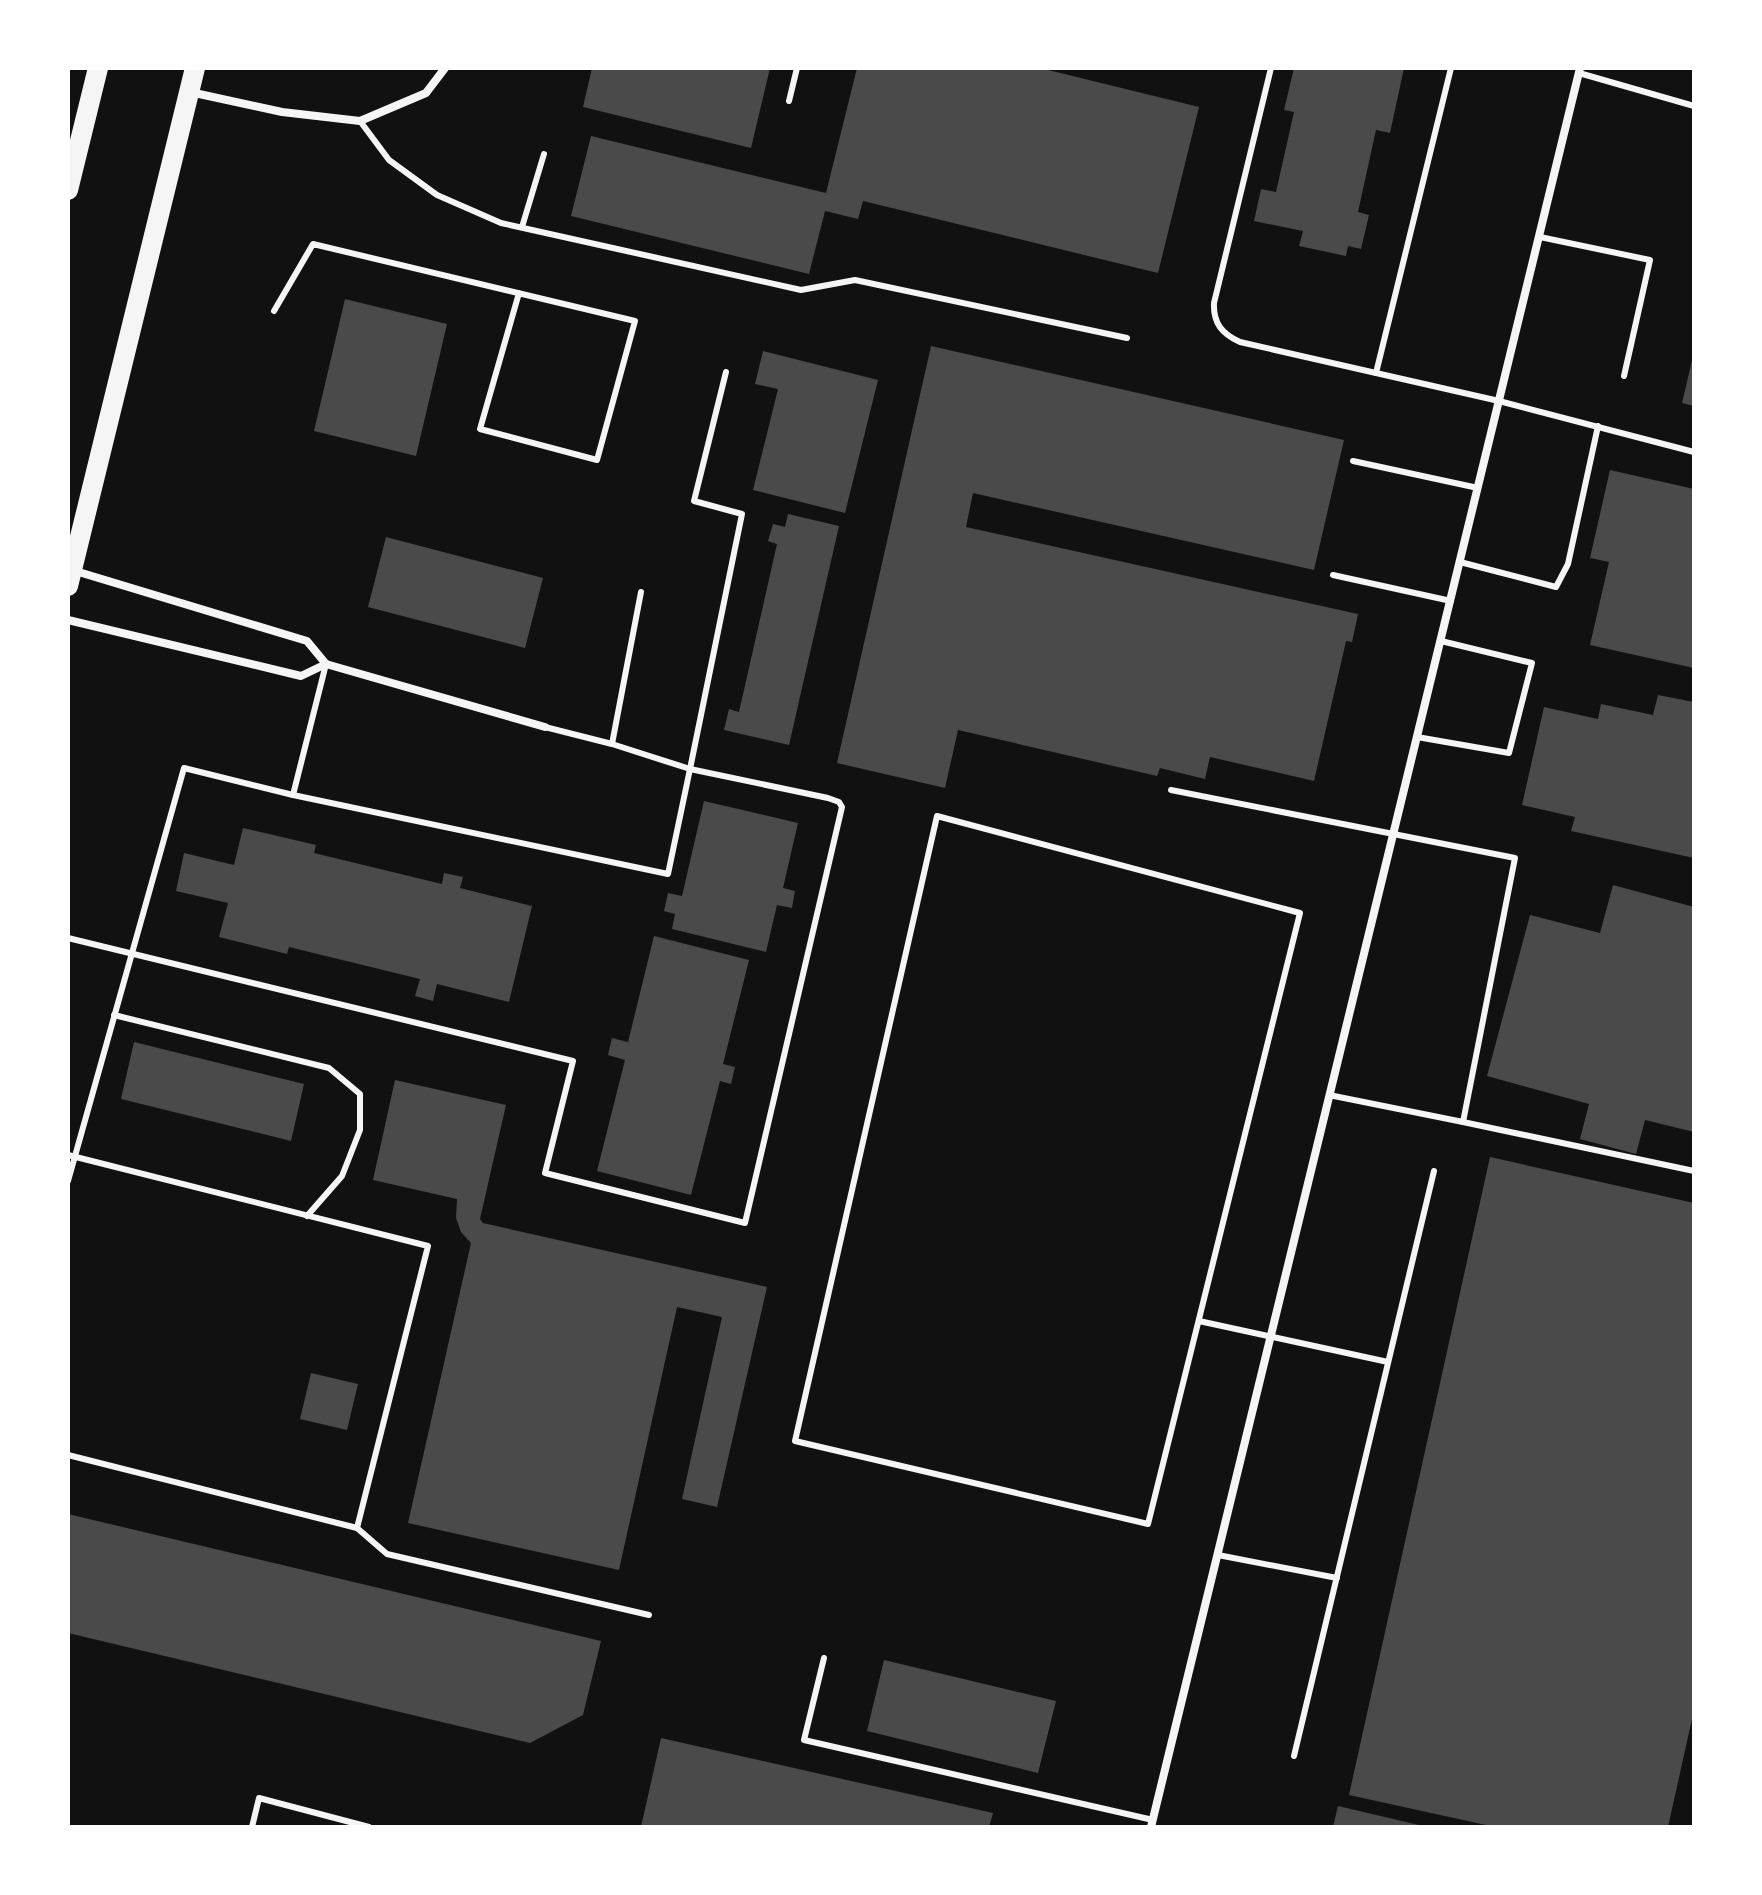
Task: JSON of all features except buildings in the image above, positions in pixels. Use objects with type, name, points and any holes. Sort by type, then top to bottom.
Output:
[{"type":"main road","points":[[68,190],[98,68]]},
{"type":"main road","points":[[69,575],[195,68]]},
{"type":"street","points":[[189,92],[282,112],[360,121],[426,93],[445,68]]},
{"type":"street","points":[[1152,1823],[1580,70]]},
{"type":"street","points":[[69,575],[307,641],[326,664],[545,727]]},
{"type":"street","points":[[68,620],[301,676],[326,664]]},
{"type":"lane","points":[[789,101],[797,68]]},
{"type":"lane","points":[[1271,68],[1214,303],[1218,325],[1228,337],[1499,401],[1694,452]]},
{"type":"lane","points":[[1376,373],[1451,68]]},
{"type":"lane","points":[[1580,70],[1694,106]]},
{"type":"lane","points":[[360,121],[389,160],[437,195],[501,223],[801,290],[855,280],[1127,338]]},
{"type":"lane","points":[[522,227],[544,154]]},
{"type":"lane","points":[[1540,237],[1650,260],[1624,376]]},
{"type":"lane","points":[[274,311],[313,244],[519,293],[635,321],[597,460],[480,429],[519,293]]},
{"type":"lane","points":[[68,1181],[71,1156],[184,768],[293,795],[668,874],[742,514],[694,501],[726,372]]},
{"type":"lane","points":[[1460,562],[1556,587],[1568,564],[1598,426]]},
{"type":"lane","points":[[1353,461],[1478,488]]},
{"type":"lane","points":[[1333,575],[1451,601]]},
{"type":"lane","points":[[612,744],[641,592]]},
{"type":"lane","points":[[1417,737],[1509,753],[1532,663],[1441,641]]},
{"type":"lane","points":[[293,795],[326,664]]},
{"type":"lane","points":[[68,938],[573,1061],[545,1173],[745,1223],[842,807],[839,802],[828,798],[690,769],[545,727]]},
{"type":"lane","points":[[1171,790],[1515,858],[1463,1122]]},
{"type":"lane","points":[[937,816],[1300,913],[1199,1321],[1148,1524],[795,1441],[937,816]]},
{"type":"lane","points":[[114,1015],[329,1068],[360,1094],[360,1130],[342,1176],[307,1216]]},
{"type":"lane","points":[[1329,1095],[1694,1171]]},
{"type":"lane","points":[[71,1156],[428,1246],[357,1528]]},
{"type":"lane","points":[[1294,1756],[1434,1171]]},
{"type":"lane","points":[[1199,1321],[1388,1362]]},
{"type":"lane","points":[[68,1455],[357,1528],[387,1554],[649,1615]]},
{"type":"lane","points":[[1218,1555],[1337,1578]]},
{"type":"lane","points":[[824,1658],[804,1740],[1152,1823]]},
{"type":"lane","points":[[252,1827],[259,1798],[369,1827]]}]
